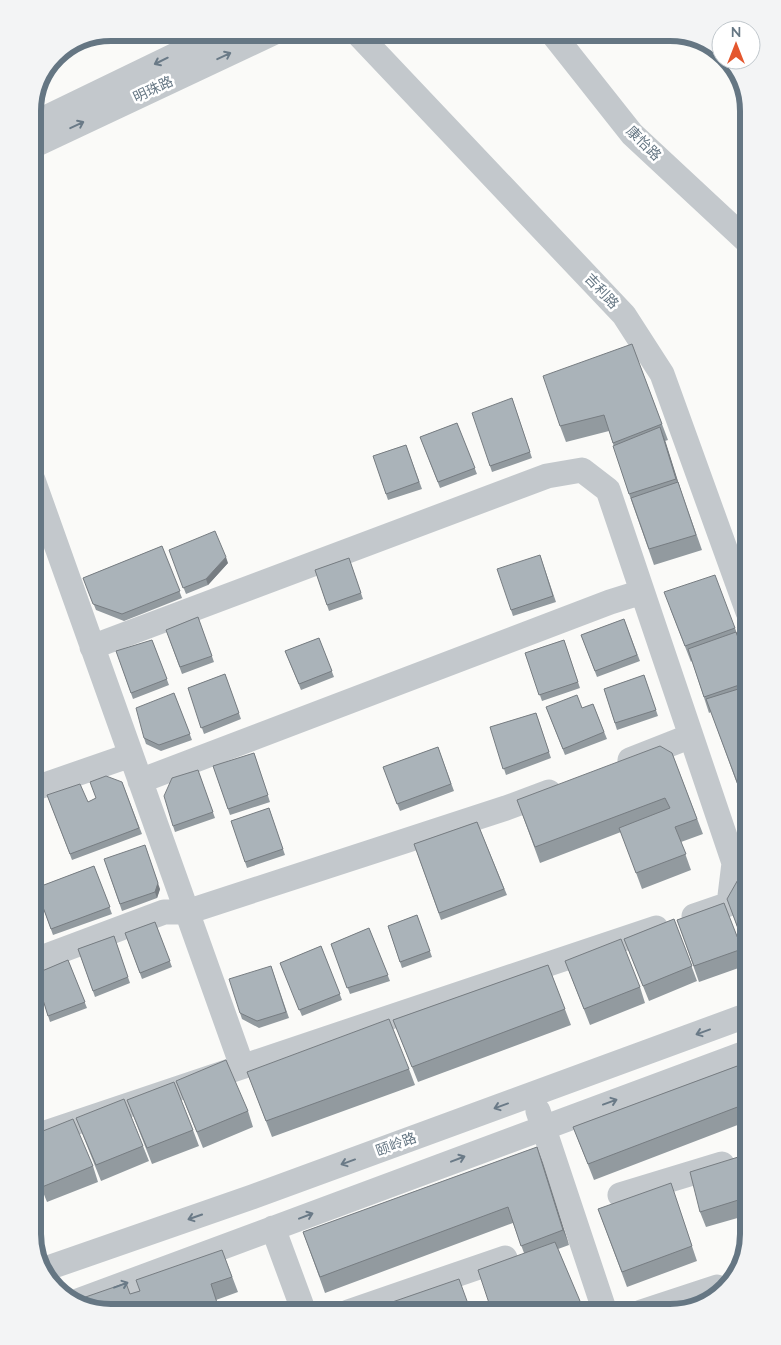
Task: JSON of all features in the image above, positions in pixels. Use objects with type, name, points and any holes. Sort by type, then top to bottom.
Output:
[{"type":"street","name":"明珠路","points":[[41,120],[203,41]]},
{"type":"street","name":"明珠路","points":[[41,142],[254,41]]},
{"type":"street","name":"吉利路","points":[[365,41],[624,315],[662,374],[740,590]]},
{"type":"street","name":"康怡路","points":[[558,41],[632,134],[740,229]]},
{"type":"street","points":[[41,1134],[729,904],[734,863],[608,490],[582,470],[547,476],[92,647]]},
{"type":"street","points":[[41,529],[92,647],[242,1066]]},
{"type":"street","points":[[140,781],[610,602],[642,592]]},
{"type":"street","points":[[608,769],[691,736]]},
{"type":"street","points":[[41,786],[131,755]]},
{"type":"street","points":[[41,959],[164,912],[187,912],[506,808],[571,783]]},
{"type":"street","name":"颐岭路","points":[[49,1267],[252,1197],[740,1018]]},
{"type":"street","points":[[84,1298],[740,1055]]},
{"type":"street","points":[[534,1094],[543,1127],[602,1304]]},
{"type":"street","points":[[620,1194],[739,1159]]},
{"type":"street","points":[[273,1228],[301,1304]]},
{"type":"street","points":[[371,1304],[505,1258]]},
{"type":"street","points":[[666,1304],[713,1288]]},
{"type":"building","points":[[632,344],[662,424],[613,443],[604,415],[560,426],[543,376]]},
{"type":"building","points":[[512,398],[530,452],[490,466],[472,413]]},
{"type":"building","points":[[457,423],[475,468],[438,482],[420,437]]},
{"type":"building","points":[[660,427],[676,479],[629,494],[613,446]]},
{"type":"building","points":[[406,445],[419,482],[386,494],[373,456]]},
{"type":"building","points":[[678,482],[696,535],[649,549],[631,498]]},
{"type":"building","points":[[215,531],[226,557],[206,579],[183,588],[169,550]]},
{"type":"building","points":[[162,546],[180,591],[122,614],[93,604],[83,578]]},
{"type":"building","points":[[540,555],[553,596],[511,610],[497,569]]},
{"type":"building","points":[[349,558],[361,593],[327,605],[315,570]]},
{"type":"building","points":[[715,575],[735,628],[685,646],[664,592]]},
{"type":"building","points":[[198,617],[212,656],[180,667],[166,630]]},
{"type":"building","points":[[624,619],[637,655],[595,671],[581,635]]},
{"type":"building","points":[[736,632],[740,643],[740,685],[704,697],[688,649]]},
{"type":"building","points":[[319,638],[332,671],[299,684],[285,651]]},
{"type":"building","points":[[152,640],[167,679],[131,693],[116,651]]},
{"type":"building","points":[[564,640],[578,682],[539,695],[525,653]]},
{"type":"building","points":[[225,674],[239,713],[201,728],[188,688]]},
{"type":"building","points":[[644,675],[656,710],[615,723],[604,689]]},
{"type":"building","points":[[740,688],[740,790],[706,699]]},
{"type":"building","points":[[174,693],[190,734],[159,745],[144,738],[136,708]]},
{"type":"building","points":[[577,695],[582,708],[593,704],[604,732],[563,749],[546,707]]},
{"type":"building","points":[[536,713],[549,752],[503,769],[490,727]]},
{"type":"building","points":[[660,746],[672,753],[697,819],[675,827],[686,854],[636,873],[619,828],[670,808],[665,798],[535,847],[517,800]]},
{"type":"building","points":[[438,747],[451,784],[397,804],[383,767]]},
{"type":"building","points":[[254,753],[268,795],[228,809],[213,766]]},
{"type":"building","points":[[198,770],[213,812],[173,826],[164,796],[172,778]]},
{"type":"building","points":[[106,776],[122,782],[139,828],[70,854],[47,795],[80,784],[88,802],[96,798],[90,782]]},
{"type":"building","points":[[269,808],[283,849],[245,862],[231,821]]},
{"type":"building","points":[[477,822],[504,889],[439,913],[414,844]]},
{"type":"building","points":[[145,845],[158,883],[155,892],[120,904],[104,859]]},
{"type":"building","points":[[94,866],[110,907],[51,929],[41,902],[41,886]]},
{"type":"building","points":[[740,876],[740,934],[727,899]]},
{"type":"building","points":[[724,903],[740,944],[740,950],[694,966],[677,920]]},
{"type":"building","points":[[417,915],[430,951],[400,962],[388,926]]},
{"type":"building","points":[[674,919],[692,966],[643,986],[624,939]]},
{"type":"building","points":[[155,922],[170,961],[140,973],[125,933]]},
{"type":"building","points":[[369,928],[388,975],[347,988],[331,944]]},
{"type":"building","points":[[114,936],[128,977],[93,991],[78,949]]},
{"type":"building","points":[[621,939],[640,987],[584,1009],[565,961]]},
{"type":"building","points":[[321,946],[340,994],[299,1010],[280,963]]},
{"type":"building","points":[[68,960],[85,1002],[48,1016],[41,993],[41,971]]},
{"type":"building","points":[[548,965],[565,1009],[412,1067],[393,1020]]},
{"type":"building","points":[[271,966],[286,1012],[257,1021],[240,1013],[229,979]]},
{"type":"building","points":[[389,1019],[409,1069],[266,1121],[247,1072]]},
{"type":"building","points":[[226,1060],[248,1111],[197,1132],[176,1081]]},
{"type":"building","points":[[740,1065],[740,1106],[588,1164],[573,1127]]},
{"type":"building","points":[[174,1082],[193,1130],[147,1148],[127,1100]]},
{"type":"building","points":[[124,1099],[143,1146],[96,1165],[76,1118]]},
{"type":"building","points":[[73,1119],[93,1166],[42,1187],[41,1132]]},
{"type":"building","points":[[537,1147],[563,1230],[521,1246],[508,1207],[320,1277],[303,1232]]},
{"type":"building","points":[[740,1156],[740,1200],[700,1212],[690,1172]]},
{"type":"building","points":[[671,1183],[692,1246],[622,1272],[598,1209]]},
{"type":"building","points":[[555,1242],[580,1301],[572,1304],[489,1304],[478,1270]]},
{"type":"building","points":[[222,1250],[232,1277],[211,1284],[217,1304],[107,1304],[83,1298],[126,1283],[130,1294],[140,1291],[136,1280]]},
{"type":"building","points":[[459,1279],[468,1304],[387,1304]]}]
